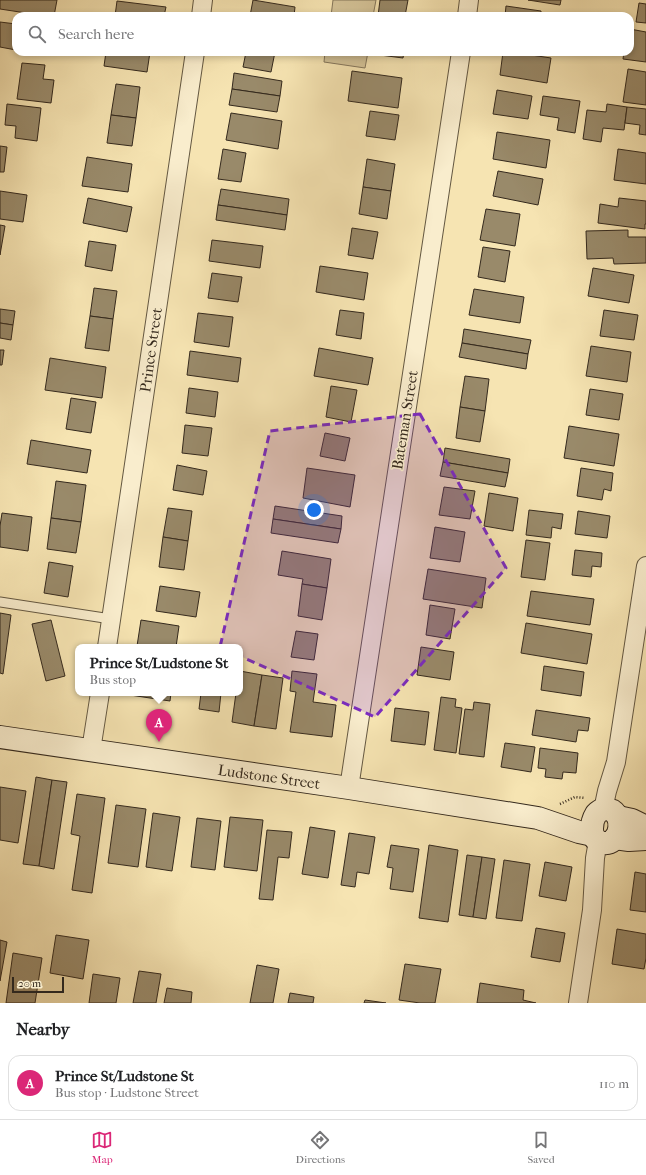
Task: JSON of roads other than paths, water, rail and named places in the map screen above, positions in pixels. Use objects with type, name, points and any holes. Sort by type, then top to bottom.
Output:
[{"type":"street","points":[[202,12],[203,0]]},
{"type":"street","points":[[468,12],[469,0]]},
{"type":"street","name":"Prince Street","points":[[107,644],[194,56]]},
{"type":"street","name":"Bateman Street","points":[[348,788],[460,56]]},
{"type":"street","points":[[578,1003],[606,826],[607,791],[616,762],[646,566]]},
{"type":"street","points":[[91,750],[100,696]]},
{"type":"street","name":"Ludstone Street","points":[[0,737],[348,788],[538,818],[582,814],[629,840],[646,839]]},
{"type":"street","name":"Ludstone Street","points":[[606,826],[632,820],[646,827]]},
{"type":"lane","points":[[0,602],[111,619]]},
{"type":"place","name":"Prince St/Ludstone St","points":[[159,742]]}]
